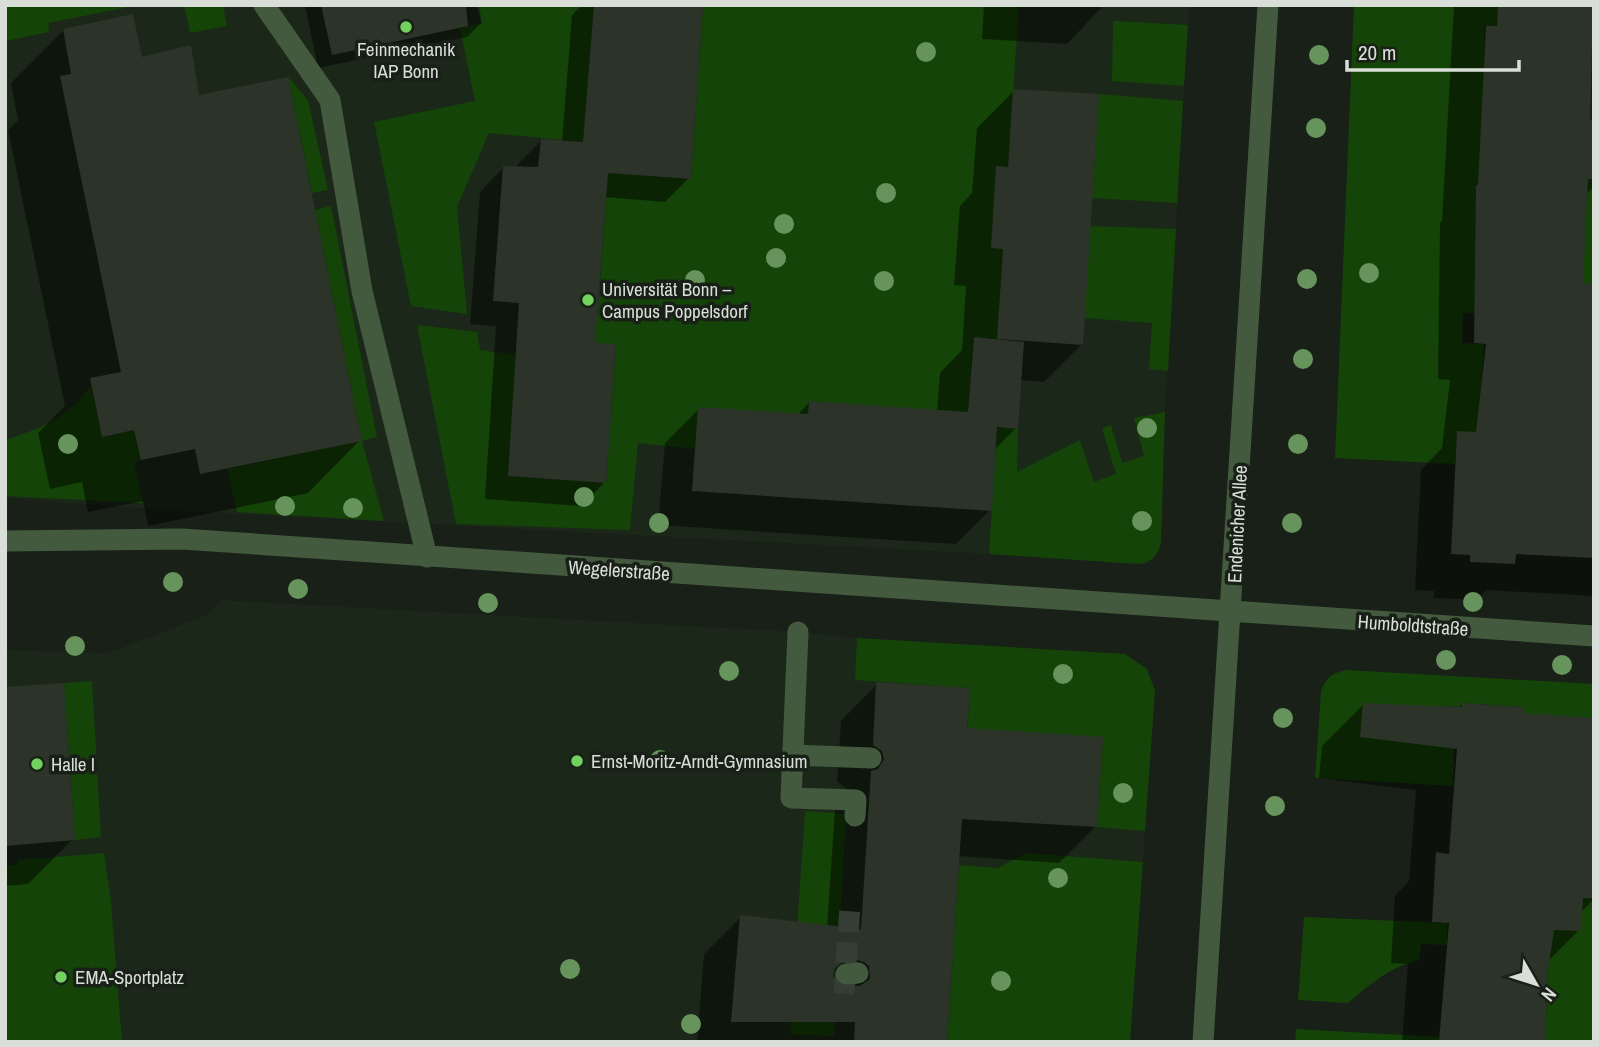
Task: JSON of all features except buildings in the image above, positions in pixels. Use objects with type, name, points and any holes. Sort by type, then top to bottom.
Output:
[{"type":"street","points":[[264,5],[330,100],[362,291],[427,557]]},
{"type":"street","name":"Endenicher Allee","points":[[1203,1042],[1232,613],[1268,5]]},
{"type":"street","name":"Wegelerstraße","points":[[5,541],[182,539],[1232,613]]},
{"type":"street","name":"Humboldtstraße","points":[[1232,613],[1594,636]]},
{"type":"street","points":[[798,632],[791,798],[856,800],[855,816]]},
{"type":"street","points":[[793,755],[871,758]]},
{"type":"shaded area","name":"Universität Bonn – Campus Poppelsdorf","points":[[5,5],[1189,5],[1159,551],[1146,564],[1137,564],[168,510],[5,498]]},
{"type":"shaded area","name":"Ernst-Moritz-Arndt-Gymnasium","points":[[221,600],[798,632],[1125,654],[1147,669],[1155,691],[1130,1042],[5,1042],[5,650],[108,653],[207,615]]},
{"type":"green space","points":[[5,5],[138,5],[48,23],[49,32],[5,41]]},
{"type":"green space","points":[[184,5],[223,5],[227,26],[190,33]]},
{"type":"green space","points":[[479,5],[594,5],[583,142],[489,133],[457,207],[467,314],[411,306],[374,122],[475,101],[460,28],[482,23]]},
{"type":"green space","points":[[703,5],[1019,5],[1008,167],[991,248],[1003,249],[997,339],[973,337],[967,425],[888,407],[809,401],[808,414],[695,449],[638,443],[630,530],[456,524],[417,325],[477,332],[480,350],[517,355],[508,476],[606,483],[616,344],[593,343],[608,173],[691,179]]},
{"type":"green space","points":[[1354,5],[1498,5],[1497,26],[1485,26],[1484,46],[1490,185],[1476,185],[1475,267],[1483,314],[1463,313],[1462,343],[1484,344],[1478,433],[1457,431],[1455,464],[1335,458]]},
{"type":"green space","points":[[1113,21],[1188,25],[1184,86],[1112,81]]},
{"type":"green space","points":[[288,77],[308,100],[328,190],[312,193]]},
{"type":"green space","points":[[1099,94],[1183,101],[1177,203],[1092,198]]},
{"type":"green space","points":[[1586,179],[1594,179],[1594,284],[1582,283]]},
{"type":"green space","points":[[331,206],[377,437],[362,441],[315,210]]},
{"type":"green space","points":[[1090,226],[1176,229],[1168,371],[1149,369],[1152,323],[1084,318]]},
{"type":"green space","points":[[91,385],[102,437],[134,430],[141,460],[134,463],[143,503],[5,496],[5,440],[64,414]]},
{"type":"green space","points":[[1165,412],[1161,542],[1156,555],[1150,560],[1137,564],[989,554],[997,427],[1018,429],[1017,472],[1080,440],[1094,482],[1116,474],[1102,428],[1111,425],[1122,463],[1144,456],[1134,418]]},
{"type":"green space","points":[[362,441],[384,521],[237,512],[227,469]]},
{"type":"green space","points":[[857,638],[1125,654],[1147,669],[1155,691],[1145,831],[1097,827],[1103,737],[990,730],[967,734],[970,688],[855,680]]},
{"type":"green space","points":[[1346,670],[1594,684],[1594,718],[1522,717],[1523,707],[1462,703],[1462,707],[1440,706],[1454,748],[1453,786],[1315,778],[1321,692],[1330,677]]},
{"type":"green space","points":[[92,681],[101,837],[75,840],[64,683]]},
{"type":"green space","points":[[805,811],[846,814],[834,1036],[790,1034]]},
{"type":"green space","name":"EMA-Sportplatz","points":[[104,853],[111,902],[122,1042],[5,1042],[5,866],[18,865],[18,860]]},
{"type":"green space","points":[[1026,853],[1143,862],[1130,1042],[947,1042],[959,865],[998,868]]},
{"type":"green space","points":[[1583,898],[1594,898],[1594,1042],[1545,1042],[1550,929]]},
{"type":"green space","points":[[1304,917],[1447,923],[1447,945],[1421,944],[1419,960],[1390,972],[1348,1003],[1298,1000]]},
{"type":"green space","points":[[1296,1029],[1440,1037],[1439,1042],[1295,1042]]},
{"type":"tunnel","points":[[844,994],[850,906]]},
{"type":"place","name":"Feinmechanik IAP Bonn","points":[[406,27]]},
{"type":"place","name":"Universität Bonn – Campus Poppelsdorf","points":[[588,300]]},
{"type":"place","name":"Ernst-Moritz-Arndt-Gymnasium","points":[[577,761]]},
{"type":"place","name":"Halle I","points":[[37,764]]},
{"type":"place","name":"EMA-Sportplatz","points":[[61,977]]}]
